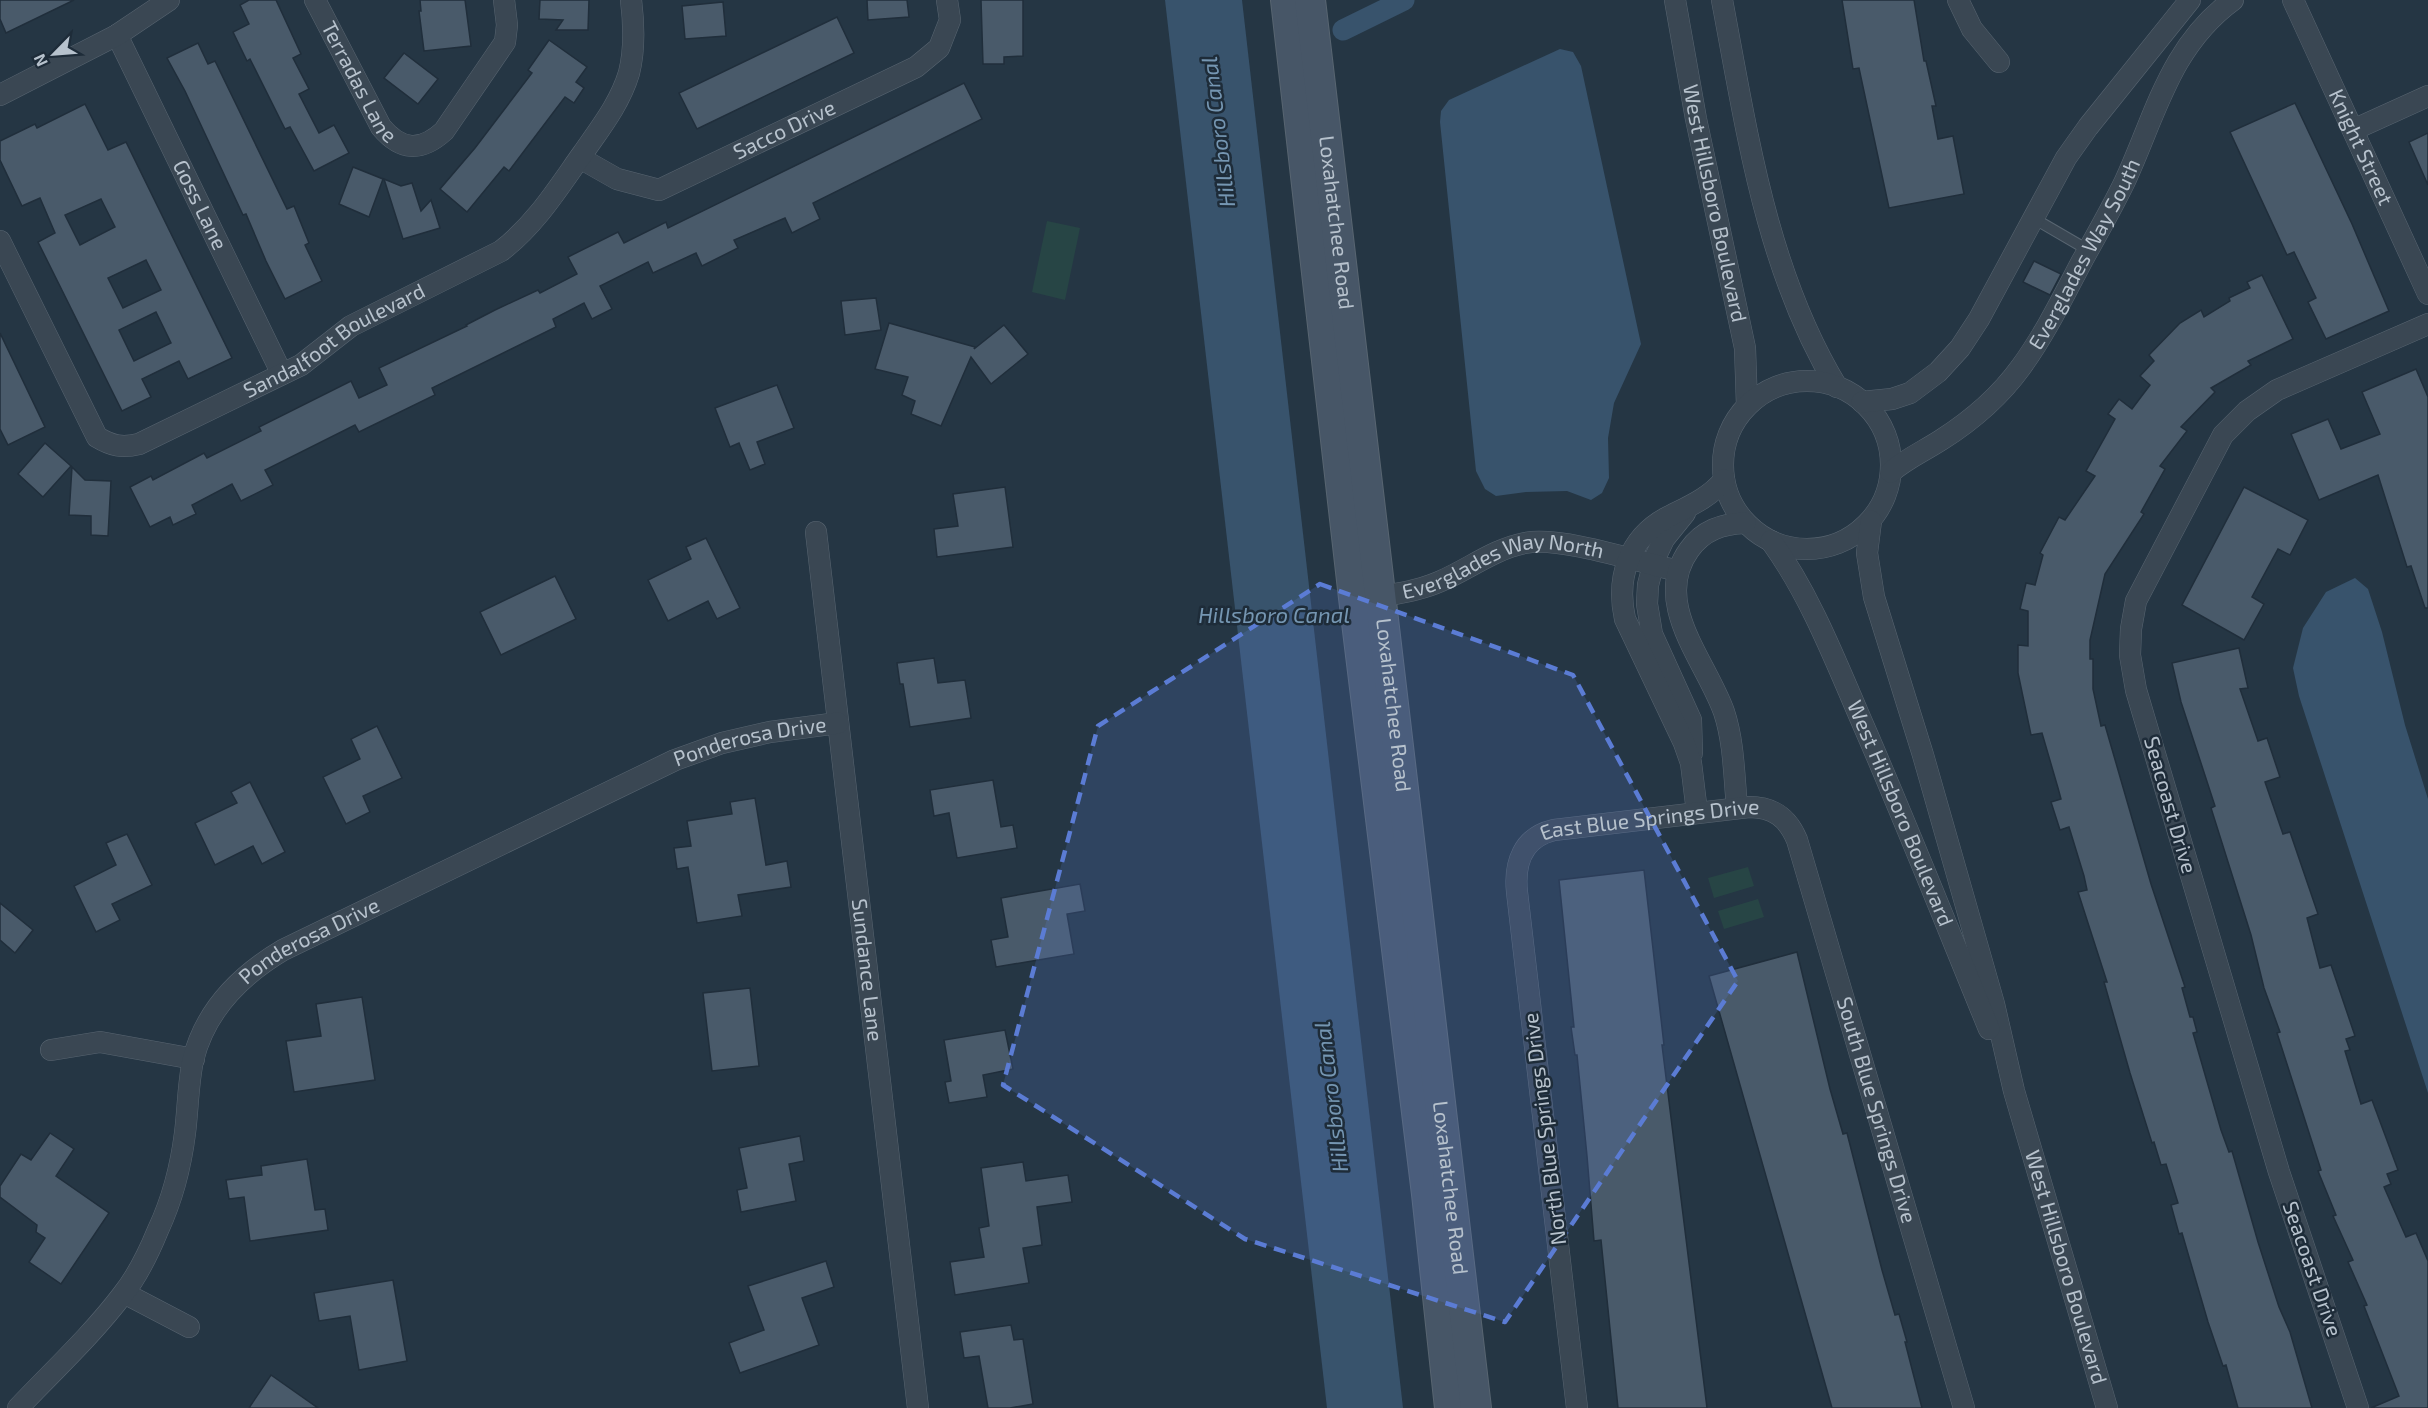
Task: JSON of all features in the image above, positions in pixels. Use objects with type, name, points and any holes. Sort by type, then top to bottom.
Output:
[{"type":"main road","name":"Loxahatchee Road","points":[[1286,0],[1354,598],[1426,1182],[1450,1408]]},
{"type":"main road","name":"Loxahatchee Road","points":[[1310,0],[1476,1408]]},
{"type":"street","points":[[0,95],[117,34],[170,0]]},
{"type":"street","name":"Terradas Lane","points":[[315,0],[381,127],[390,138],[404,145],[417,146],[433,141],[444,131],[505,42],[507,25],[504,0]]},
{"type":"street","name":"Sandalfoot Boulevard","points":[[0,241],[97,437],[110,445],[125,447],[139,444],[282,374],[314,356],[351,326],[501,250],[521,235],[542,211],[612,112],[629,74],[634,49],[632,0]]},
{"type":"street","name":"Sacco Drive","points":[[579,158],[617,179],[659,190],[916,67],[939,48],[950,20],[947,0]]},
{"type":"street","name":"West Hillsboro Boulevard","points":[[1675,0],[1698,129],[1744,348],[1747,406]]},
{"type":"street","points":[[1722,0],[1770,233],[1806,329],[1837,387]]},
{"type":"street","points":[[1958,0],[1972,29],[1999,62]]},
{"type":"street","points":[[1863,402],[1892,399],[1910,393],[1933,376],[1949,360],[1974,327],[2032,218],[2076,142],[2190,0]]},
{"type":"street","name":"Everglades Way South","points":[[1891,472],[1958,428],[2004,387],[2037,342],[2125,181],[2172,70],[2196,36],[2218,12],[2233,0]]},
{"type":"street","name":"Knight Street","points":[[2293,0],[2428,294]]},
{"type":"street","name":"Goss Lane","points":[[117,34],[282,374]]},
{"type":"street","points":[[2353,130],[2428,96]]},
{"type":"street","name":"Seacoast Drive","points":[[2358,1408],[2279,1172],[2136,690],[2130,655],[2131,629],[2136,601],[2223,435],[2247,411],[2277,390],[2428,324]]},
{"type":"street","points":[[1809,381],[1837,387],[1863,402],[1872,411],[1885,433],[1892,457],[1891,472],[1884,497],[1870,521],[1845,541],[1823,548],[1792,548],[1771,541],[1744,523],[1724,480],[1723,454],[1731,428],[1747,406],[1758,396],[1782,385],[1809,381]]},
{"type":"street","name":"Everglades Way North","points":[[1674,701],[1625,619],[1622,588],[1627,559],[1651,528],[1664,519],[1689,508],[1711,493],[1724,480]]},
{"type":"street","name":"Everglades Way North","points":[[1689,508],[1664,539],[1652,565],[1647,594],[1649,625],[1691,763],[1697,812]]},
{"type":"street","name":"West Hillsboro Boulevard","points":[[1870,521],[1867,553],[1874,597],[1923,755],[1991,993],[2014,1091],[2107,1408]]},
{"type":"street","points":[[1737,807],[1728,728],[1723,708],[1680,617],[1676,596],[1678,571],[1688,552],[1702,536],[1720,526],[1744,523]]},
{"type":"street","name":"Sundance Lane","points":[[816,532],[918,1408]]},
{"type":"street","name":"West Hillsboro Boulevard","points":[[1771,541],[1800,588],[1830,648],[1945,918],[2014,1091]]},
{"type":"street","name":"Everglades Way North","points":[[1379,597],[1432,585],[1496,553],[1531,542],[1556,543],[1678,571]]},
{"type":"street","points":[[1674,701],[1711,683]]},
{"type":"street","name":"Ponderosa Drive","points":[[18,1408],[124,1293],[138,1271],[159,1228],[175,1182],[185,1135],[194,1059],[205,1030],[219,1005],[237,983],[259,965],[283,950],[675,760],[722,743],[770,732],[838,723]]},
{"type":"street","name":"East Blue Springs Drive","points":[[1523,850],[1537,836],[1554,830],[1737,807],[1758,807],[1775,811],[1782,816]]},
{"type":"street","name":"South Blue Springs Drive","points":[[1782,816],[1794,832],[1800,850],[1964,1408]]},
{"type":"street","name":"North Blue Springs Drive","points":[[1523,850],[1519,858],[1516,880],[1577,1408]]},
{"type":"street","points":[[51,1050],[100,1042],[194,1059]]},
{"type":"street","points":[[124,1293],[189,1327]]},
{"type":"lane","points":[[2032,218],[2088,250]]},
{"type":"highlighted area","points":[[1320,584],[1573,675],[1738,981],[1505,1322],[1245,1239],[1003,1085],[1098,726]]},
{"type":"green space","points":[[1047,221],[1080,228],[1065,300],[1032,292]]},
{"type":"green space","points":[[1748,867],[1754,886],[1714,898],[1708,878]]},
{"type":"green space","points":[[1758,899],[1764,917],[1724,929],[1718,911]]},
{"type":"water","name":"Hillsboro Canal","points":[[1165,0],[1242,0],[1403,1408],[1327,1408]]},
{"type":"water","points":[[1560,49],[1573,52],[1581,66],[1641,344],[1614,403],[1608,438],[1609,478],[1602,493],[1591,500],[1567,491],[1526,492],[1496,496],[1485,489],[1476,471],[1440,122],[1441,111],[1449,100]]},
{"type":"water","points":[[2355,578],[2368,589],[2428,799],[2428,1093],[2299,696],[2293,668],[2303,628],[2326,592]]},
{"type":"building","points":[[0,0],[74,0],[6,33],[0,19]]},
{"type":"building","points":[[249,0],[276,0],[301,54],[293,58],[309,89],[299,94],[319,133],[334,125],[349,153],[314,171],[290,127],[285,129],[250,59],[247,61],[233,32],[249,24],[240,5]]},
{"type":"building","points":[[420,0],[465,0],[471,46],[424,51],[419,11],[421,11]]},
{"type":"building","points":[[540,0],[589,0],[588,30],[556,30],[563,20],[539,19]]},
{"type":"building","points":[[867,0],[907,0],[909,17],[868,20]]},
{"type":"building","points":[[981,0],[1023,0],[1023,56],[1004,57],[1004,64],[983,64]]},
{"type":"building","points":[[1842,0],[1914,0],[1924,61],[1926,61],[1936,106],[1932,106],[1938,139],[1953,136],[1964,194],[1889,208],[1859,68],[1853,69]]},
{"type":"building","points":[[723,2],[726,36],[685,39],[682,6]]},
{"type":"building","points":[[837,17],[854,53],[697,129],[679,93]]},
{"type":"building","points":[[549,40],[587,67],[576,82],[584,88],[574,103],[565,97],[509,171],[504,167],[467,212],[440,189],[475,148],[532,73],[528,70]]},
{"type":"building","points":[[198,43],[208,64],[215,61],[287,209],[294,206],[309,243],[305,245],[322,281],[285,299],[246,214],[243,215],[185,91],[167,58]]},
{"type":"building","points":[[404,53],[438,79],[418,104],[384,78]]},
{"type":"building","points":[[964,83],[982,119],[813,203],[820,219],[792,233],[785,218],[734,240],[738,248],[702,266],[696,253],[653,273],[648,262],[600,286],[612,309],[592,319],[584,303],[553,319],[556,327],[432,388],[435,395],[359,432],[355,425],[265,470],[273,485],[241,501],[232,484],[192,505],[196,514],[173,525],[170,517],[150,527],[130,487],[151,476],[153,480],[204,453],[207,458],[261,431],[259,427],[351,381],[359,398],[387,385],[379,368],[495,310],[538,290],[540,293],[577,274],[568,257],[618,232],[624,243],[666,222],[668,228]]},
{"type":"building","points":[[2295,103],[2352,224],[2389,311],[2326,339],[2308,302],[2316,298],[2294,252],[2287,255],[2230,132]]},
{"type":"building","points":[[85,104],[108,150],[126,142],[232,358],[188,379],[179,361],[142,379],[151,397],[122,411],[38,242],[55,233],[40,198],[22,206],[0,160],[0,141],[35,124],[37,128]],"holes":[[[101,199],[115,227],[80,245],[65,215]],[[146,260],[161,290],[123,308],[108,278]],[[156,312],[171,343],[134,361],[119,330]]]},
{"type":"building","points":[[2428,133],[2428,185],[2409,142]]},
{"type":"building","points":[[353,167],[383,179],[369,217],[339,204]]},
{"type":"building","points":[[384,179],[401,186],[412,183],[421,211],[431,200],[440,228],[403,239]]},
{"type":"building","points":[[2034,261],[2061,274],[2050,295],[2023,282]]},
{"type":"building","points":[[2262,275],[2293,339],[2248,361],[2251,365],[2211,388],[2215,392],[2181,427],[2187,431],[2160,466],[2165,469],[2141,512],[2144,514],[2105,574],[2090,640],[2090,659],[2093,659],[2093,689],[2101,726],[2105,725],[2151,884],[2185,987],[2182,988],[2197,1032],[2193,1033],[2221,1130],[2229,1152],[2232,1151],[2258,1242],[2279,1307],[2290,1332],[2312,1408],[2238,1408],[2226,1365],[2223,1366],[2208,1322],[2182,1233],[2179,1234],[2171,1205],[2178,1203],[2166,1164],[2161,1165],[2154,1142],[2152,1143],[2130,1073],[2104,982],[2107,982],[2078,892],[2087,890],[2084,876],[2069,827],[2060,830],[2051,802],[2061,799],[2042,733],[2031,735],[2018,673],[2018,645],[2028,646],[2028,611],[2020,609],[2026,583],[2035,585],[2043,555],[2040,553],[2059,517],[2065,520],[2095,476],[2086,471],[2115,419],[2108,414],[2119,399],[2132,409],[2150,385],[2140,376],[2154,361],[2149,355],[2180,323],[2201,310],[2204,317],[2230,301],[2229,298],[2250,288],[2247,282]]},
{"type":"building","points":[[876,298],[881,330],[845,335],[841,301]]},
{"type":"building","points":[[889,323],[975,347],[974,349],[1004,325],[1028,354],[991,384],[971,357],[941,426],[911,414],[915,401],[902,395],[908,377],[875,369]]},
{"type":"building","points":[[0,333],[45,427],[8,445],[0,429]]},
{"type":"building","points":[[2416,369],[2428,397],[2428,608],[2425,608],[2411,566],[2407,567],[2378,475],[2319,500],[2291,434],[2328,419],[2341,449],[2380,434],[2362,392]]},
{"type":"building","points":[[777,385],[794,428],[757,442],[765,464],[750,470],[739,443],[730,447],[715,408]]},
{"type":"building","points":[[45,443],[71,466],[43,497],[18,474]]},
{"type":"building","points":[[72,467],[85,480],[111,481],[108,536],[91,535],[91,516],[69,515]]},
{"type":"building","points":[[1005,487],[1013,547],[937,557],[934,529],[958,526],[953,494]]},
{"type":"building","points":[[2244,487],[2308,520],[2290,555],[2278,549],[2252,597],[2264,604],[2244,640],[2182,605]]},
{"type":"building","points":[[706,538],[740,608],[717,619],[708,601],[668,621],[648,580],[691,559],[686,547]]},
{"type":"building","points":[[555,576],[576,619],[501,655],[480,612]]},
{"type":"building","points":[[2239,648],[2248,688],[2240,689],[2258,741],[2267,738],[2280,777],[2265,782],[2283,834],[2290,832],[2318,914],[2307,918],[2320,968],[2331,965],[2355,1036],[2346,1039],[2350,1050],[2345,1051],[2361,1104],[2372,1100],[2398,1170],[2387,1174],[2391,1184],[2384,1187],[2406,1237],[2416,1233],[2428,1261],[2428,1408],[2371,1408],[2399,1396],[2364,1306],[2367,1305],[2348,1262],[2353,1260],[2333,1216],[2336,1215],[2318,1171],[2321,1170],[2277,1033],[2280,1032],[2264,988],[2251,935],[2211,808],[2215,806],[2181,702],[2172,663]]},
{"type":"building","points":[[934,658],[938,683],[965,680],[971,718],[910,727],[897,663]]},
{"type":"building","points":[[377,726],[402,778],[363,796],[370,812],[346,824],[323,777],[360,759],[351,739]]},
{"type":"building","points":[[993,780],[1001,827],[1013,825],[1017,848],[957,858],[949,813],[934,816],[930,790]]},
{"type":"building","points":[[250,782],[285,852],[262,864],[253,846],[215,865],[195,823],[237,803],[231,792]]},
{"type":"building","points":[[755,798],[766,865],[787,861],[791,887],[738,895],[742,916],[697,923],[688,867],[677,869],[674,848],[691,846],[687,821],[732,814],[730,802]]},
{"type":"building","points":[[127,834],[152,885],[112,904],[120,920],[96,932],[74,886],[116,865],[106,843]]},
{"type":"building","points":[[1644,870],[1664,1045],[1662,1045],[1707,1408],[1618,1408],[1601,1240],[1594,1241],[1577,1055],[1575,1055],[1571,1027],[1574,1027],[1559,880]]},
{"type":"building","points":[[1080,884],[1085,911],[1067,914],[1074,954],[996,967],[991,940],[1008,937],[1001,898]]},
{"type":"building","points":[[0,903],[33,930],[15,953],[0,940]]},
{"type":"building","points":[[1797,952],[1830,1089],[1843,1134],[1847,1133],[1882,1270],[1895,1315],[1899,1314],[1907,1342],[1905,1342],[1922,1408],[1832,1408],[1709,976]]},
{"type":"building","points":[[750,988],[759,1066],[712,1071],[703,993]]},
{"type":"building","points":[[362,997],[375,1080],[294,1092],[286,1041],[321,1036],[316,1004]]},
{"type":"building","points":[[1005,1030],[1013,1069],[983,1075],[987,1097],[949,1103],[945,1082],[951,1081],[944,1040]]},
{"type":"building","points":[[50,1133],[74,1149],[56,1176],[109,1213],[61,1284],[29,1262],[45,1238],[36,1232],[37,1225],[0,1197],[0,1186],[21,1154],[31,1160]]},
{"type":"building","points":[[800,1136],[804,1161],[789,1164],[796,1201],[741,1212],[737,1190],[747,1188],[739,1148]]},
{"type":"building","points":[[307,1159],[315,1210],[325,1209],[328,1230],[250,1241],[244,1197],[229,1199],[226,1180],[262,1175],[261,1166]]},
{"type":"building","points":[[1023,1162],[1026,1181],[1068,1175],[1072,1202],[1037,1207],[1042,1245],[1023,1248],[1029,1283],[955,1295],[950,1262],[984,1257],[979,1228],[989,1226],[981,1168]]},
{"type":"building","points":[[826,1261],[834,1287],[802,1298],[819,1345],[740,1373],[729,1343],[764,1330],[748,1286]]},
{"type":"building","points":[[393,1280],[407,1361],[359,1370],[350,1316],[319,1321],[314,1293]]},
{"type":"building","points":[[1011,1325],[1014,1340],[1023,1339],[1033,1404],[1010,1408],[988,1408],[979,1356],[964,1358],[960,1332]]},
{"type":"building","points":[[271,1375],[318,1408],[249,1408]]},
{"type":"waterway","points":[[1343,30],[1404,0]]}]
